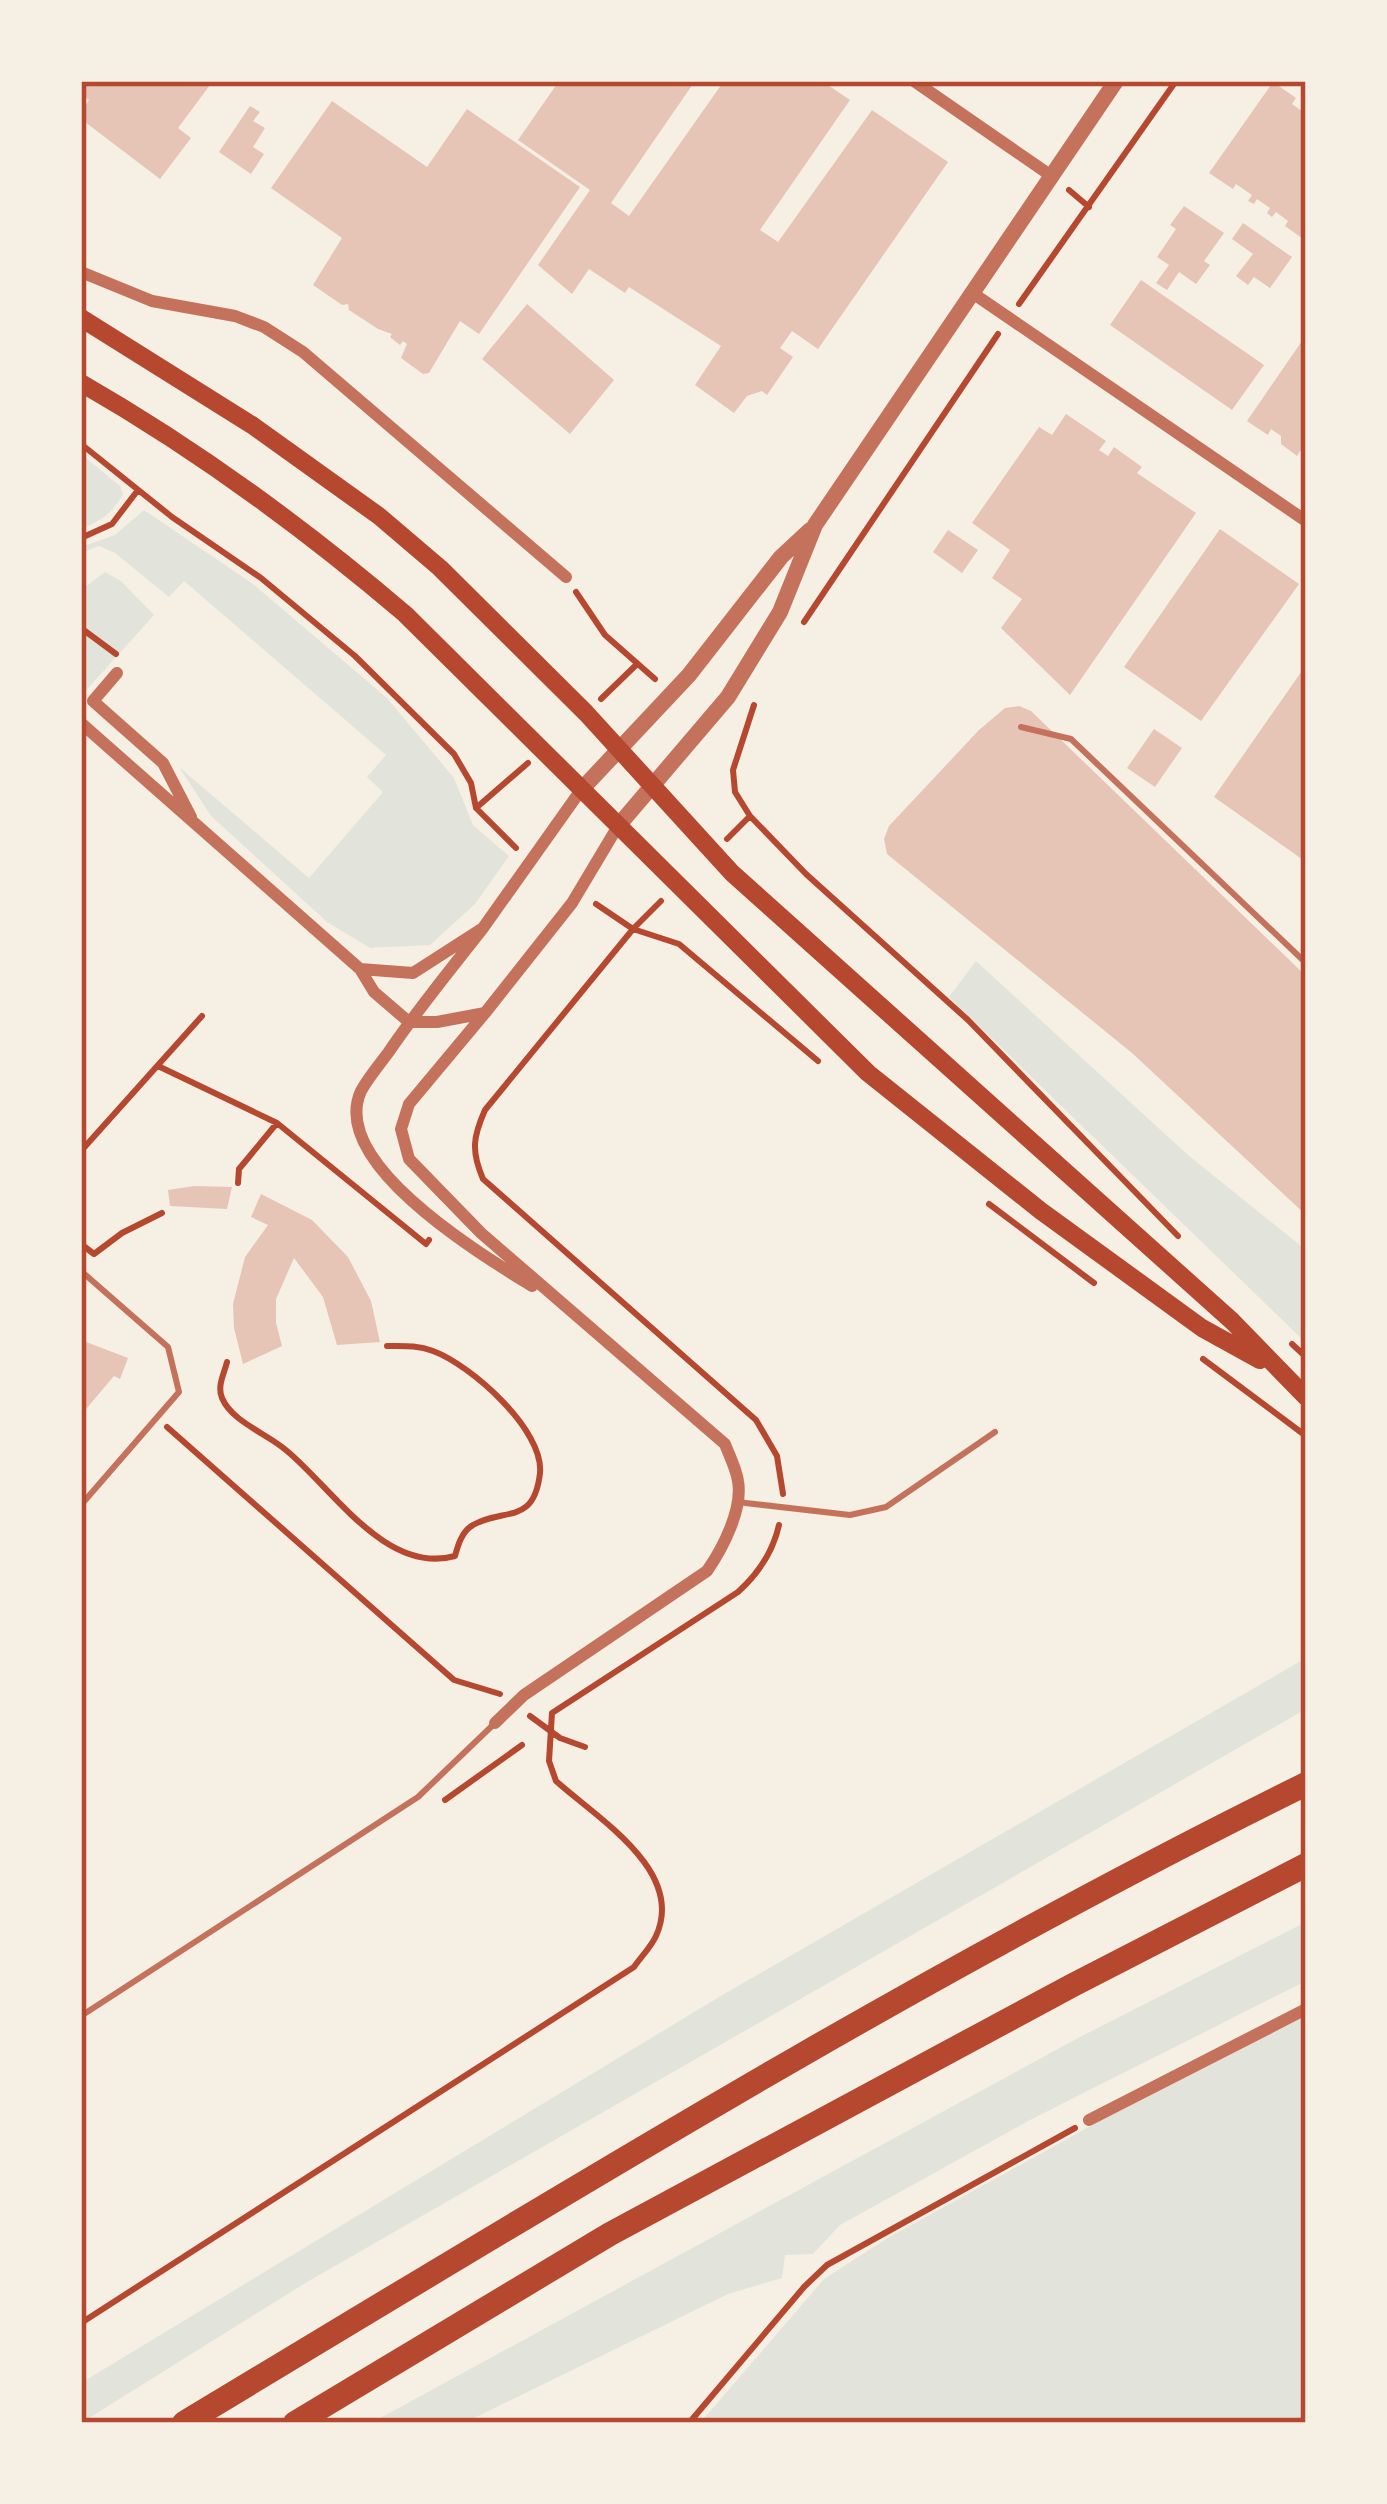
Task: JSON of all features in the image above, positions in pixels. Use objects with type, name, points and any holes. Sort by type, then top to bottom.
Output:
[{"type":"highway","points":[[184,2423],[680,2124],[979,1956],[1306,1784]]},
{"type":"highway","points":[[295,2423],[610,2234],[1306,1865]]},
{"type":"main road","points":[[81,318],[252,425],[379,516],[498,624],[732,873],[1232,1321],[1306,1396]]},
{"type":"main road","points":[[81,382],[290,519],[405,614],[868,1073],[1041,1211],[1184,1315],[1274,1367]]},
{"type":"street","points":[[914,81],[1050,176]]},
{"type":"street","points":[[495,1723],[514,1703],[707,1571],[720,1552],[737,1502],[738,1481],[725,1444],[564,1305],[409,1159],[401,1129],[409,1104],[565,914],[618,826],[728,698],[780,612],[815,525],[1116,81]]},
{"type":"street","points":[[81,272],[152,301],[235,316],[264,327],[303,352],[566,577]]},
{"type":"street","points":[[971,292],[1306,521]]},
{"type":"street","points":[[564,1305],[469,1247],[381,1170],[365,1148],[357,1125],[360,1094],[581,790],[689,675],[781,557],[815,525]]},
{"type":"street","points":[[117,674],[93,701],[163,763],[194,823]]},
{"type":"street","points":[[81,723],[360,969],[374,992],[409,1022],[485,1013]]},
{"type":"street","points":[[360,969],[413,973],[483,928]]},
{"type":"street","points":[[1089,2120],[1306,2009]]},
{"type":"lane","points":[[1021,727],[1071,739],[1306,963]]},
{"type":"lane","points":[[81,1271],[168,1347],[179,1392],[81,1505]]},
{"type":"lane","points":[[737,1502],[850,1515],[886,1507],[995,1432]]},
{"type":"lane","points":[[81,2016],[418,1797],[495,1723]]},
{"type":"path","points":[[795,634],[1176,81]]},
{"type":"path","points":[[81,444],[262,578],[356,656],[454,754],[471,783],[476,808]]},
{"type":"path","points":[[81,538],[112,524],[138,490]]},
{"type":"path","points":[[566,577],[605,635],[636,665]]},
{"type":"path","points":[[81,636],[85,631],[118,656]]},
{"type":"path","points":[[758,695],[733,770],[735,791],[750,816],[806,874],[968,1020],[1190,1248]]},
{"type":"path","points":[[81,2323],[634,1967],[658,1933],[663,1895],[651,1865],[556,1781],[550,1761],[553,1714],[755,1576],[776,1538],[783,1480],[777,1456],[756,1420],[483,1179],[472,1136],[485,1110],[633,928]]},
{"type":"path","points":[[81,1151],[202,1016]]},
{"type":"path","points":[[158,1066],[277,1123],[426,1244],[443,1225]]},
{"type":"path","points":[[238,1183],[239,1169],[277,1123]]},
{"type":"path","points":[[457,1208],[483,1179]]},
{"type":"path","points":[[81,1244],[94,1254],[162,1214]]},
{"type":"path","points":[[227,1362],[219,1388],[236,1416],[284,1447],[352,1519],[394,1545],[437,1561],[454,1556],[461,1537],[473,1524],[518,1515],[532,1498],[540,1470],[533,1439],[512,1410],[436,1352],[387,1346]]},
{"type":"path","points":[[1208,1363],[1306,1436]]},
{"type":"path","points":[[156,1418],[454,1679],[499,1693],[551,1733],[585,1747]]},
{"type":"path","points":[[689,2423],[803,2287],[827,2265],[1089,2120]]},
{"type":"shaded area","points":[[81,454],[120,486],[123,494],[106,516],[81,528]]},
{"type":"shaded area","points":[[144,510],[253,584],[387,698],[454,778],[473,825],[509,856],[475,904],[430,945],[370,948],[327,922],[211,816],[179,767],[309,878],[383,792],[367,777],[386,755],[184,581],[169,597],[115,553],[99,546],[81,553],[81,547],[115,535]]},
{"type":"shaded area","points":[[105,572],[121,581],[154,615],[81,696],[81,590]]},
{"type":"shaded area","points":[[976,961],[1188,1155],[1306,1250],[1306,1343],[949,997]]},
{"type":"shaded area","points":[[1306,1658],[1306,1709],[307,2282],[81,2423],[81,2383],[719,1997]]},
{"type":"shaded area","points":[[1306,1922],[1306,1981],[1030,2120],[840,2225],[813,2254],[785,2255],[782,2278],[728,2294],[464,2423],[371,2423],[1078,2038]]},
{"type":"shaded area","points":[[1306,2016],[1306,2423],[700,2423],[824,2279],[886,2239],[1094,2124]]},
{"type":"building","points":[[81,81],[213,81],[178,128],[191,138],[160,179],[81,119],[89,100],[81,94]]},
{"type":"building","points":[[559,81],[695,81],[611,203],[629,216],[724,81],[822,81],[850,100],[760,230],[778,242],[872,110],[948,162],[818,349],[792,331],[780,348],[793,357],[767,395],[762,391],[747,396],[734,413],[695,385],[721,346],[629,287],[625,293],[589,269],[572,294],[538,265],[590,190],[518,140]]},
{"type":"building","points":[[1273,82],[1296,98],[1292,104],[1306,114],[1306,241],[1285,226],[1288,221],[1276,212],[1272,217],[1267,213],[1270,208],[1257,199],[1254,204],[1248,201],[1252,195],[1209,173]]},
{"type":"building","points":[[332,101],[427,167],[467,109],[580,187],[479,334],[460,321],[429,373],[423,374],[401,358],[407,344],[400,345],[392,334],[313,285],[342,238],[271,188]]},
{"type":"building","points":[[250,106],[260,112],[253,121],[265,128],[253,147],[264,154],[251,174],[219,152]]},
{"type":"building","points":[[1184,206],[1224,233],[1204,261],[1210,265],[1196,284],[1179,272],[1167,290],[1156,283],[1169,265],[1157,257],[1176,229],[1170,225]]},
{"type":"building","points":[[1243,223],[1292,257],[1270,288],[1254,277],[1248,285],[1236,276],[1253,254],[1232,239]]},
{"type":"building","points":[[1141,280],[1264,365],[1232,410],[1110,325]]},
{"type":"building","points":[[527,304],[614,380],[570,434],[482,359]]},
{"type":"building","points":[[1306,335],[1306,442],[1297,456],[1271,429],[1268,435],[1247,421]]},
{"type":"building","points":[[1066,414],[1106,441],[1099,450],[1108,456],[1114,447],[1142,467],[1137,473],[1196,513],[1070,695],[1001,628],[1022,599],[992,578],[1010,550],[972,523],[1039,427],[1052,435]]},
{"type":"building","points":[[1220,529],[1299,584],[1201,721],[1124,667]]},
{"type":"building","points":[[948,530],[978,550],[962,573],[933,552]]},
{"type":"building","points":[[1306,665],[1306,862],[1214,797]]},
{"type":"building","points":[[1005,708],[1031,711],[1306,976],[1306,1215],[1132,1053],[887,854],[884,839],[889,826],[979,730]]},
{"type":"building","points":[[1154,729],[1182,748],[1155,787],[1127,768]]},
{"type":"building","points":[[232,1187],[227,1209],[170,1206],[168,1190]]},
{"type":"building","points":[[261,1194],[312,1220],[348,1257],[371,1301],[380,1342],[337,1345],[323,1297],[294,1258],[276,1299],[282,1346],[243,1364],[233,1304],[245,1257],[268,1225],[251,1217]]},
{"type":"building","points":[[81,1340],[128,1358],[120,1379],[114,1376],[81,1415]]}]
